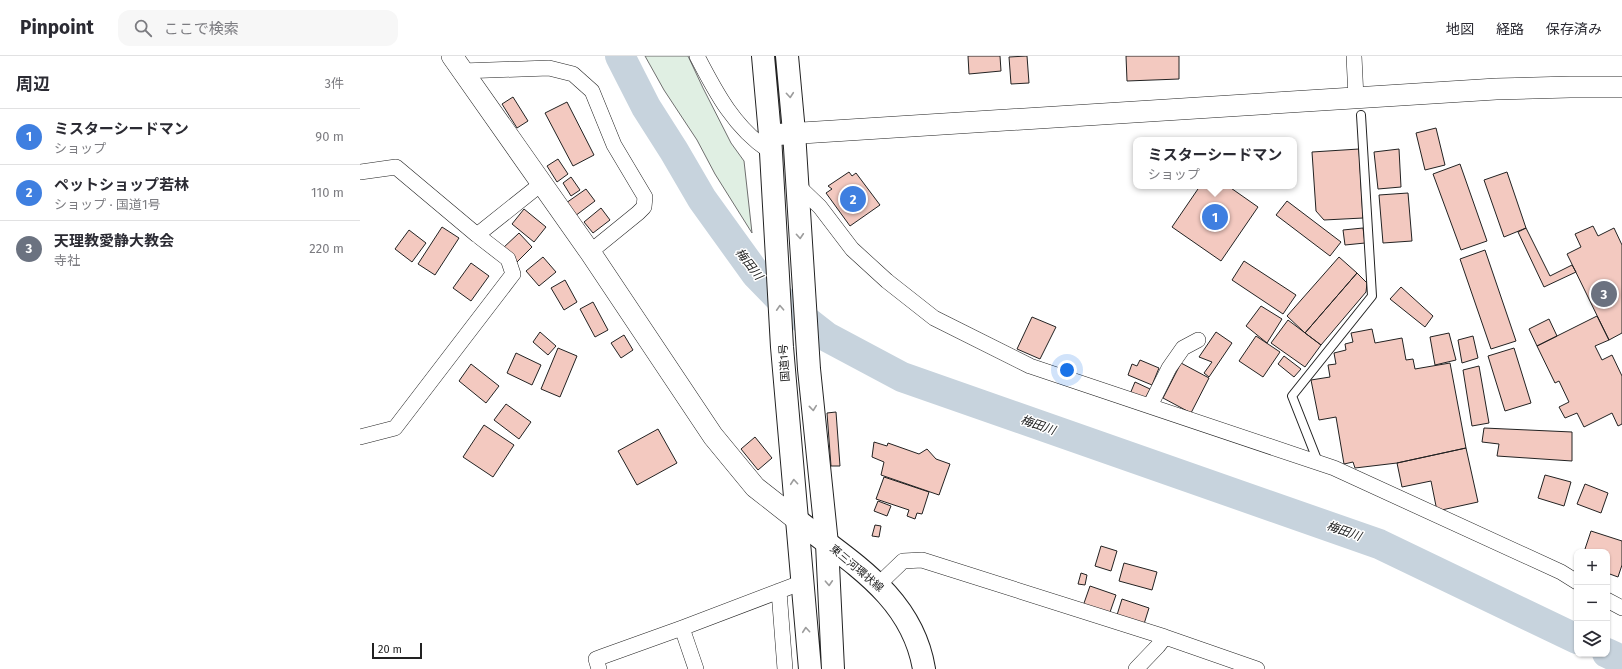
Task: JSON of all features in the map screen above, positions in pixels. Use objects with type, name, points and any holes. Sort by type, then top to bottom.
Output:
[{"type":"main road","name":"国道1号","points":[[762,56],[771,143],[782,347],[810,669]]},
{"type":"main road","points":[[787,56],[794,132],[810,369],[827,544],[833,669]]},
{"type":"main road","name":"東三河環状線","points":[[797,520],[879,584],[902,612],[909,625],[920,651],[924,669]]},
{"type":"street","points":[[697,56],[726,108],[748,134],[760,145],[771,143],[794,132],[1358,106],[1526,88],[1622,87]]},
{"type":"street","points":[[1354,56],[1358,106]]},
{"type":"street","points":[[457,64],[590,252],[713,436],[755,487],[797,520]]},
{"type":"street","points":[[457,64],[549,68],[573,74],[592,91],[614,145],[645,197],[644,206],[641,210],[590,252]]},
{"type":"street","points":[[360,172],[396,167],[508,259],[513,274],[395,428],[360,437]]},
{"type":"street","points":[[477,235],[541,184]]},
{"type":"street","points":[[797,191],[820,206],[852,249],[887,281],[934,318],[1030,366],[1341,471],[1554,569],[1574,580]]},
{"type":"street","points":[[1150,406],[1169,368],[1183,348],[1198,340]]},
{"type":"street","points":[[879,584],[903,561],[922,560],[1165,637],[1257,669]]},
{"type":"street","points":[[599,669],[596,659],[803,582]]},
{"type":"street","points":[[779,591],[785,669]]},
{"type":"street","points":[[1610,602],[1622,608]]},
{"type":"street","points":[[682,628],[696,669]]},
{"type":"street","points":[[1136,669],[1165,637]]},
{"type":"lane","points":[[1318,462],[1292,396],[1372,296],[1358,106]]},
{"type":"green space","points":[[645,56],[688,56],[731,143],[744,161],[752,233],[715,174],[697,140],[664,90]]},
{"type":"building","points":[[968,56],[1000,56],[1001,71],[969,74]]},
{"type":"building","points":[[1027,56],[1029,83],[1011,84],[1009,57]]},
{"type":"building","points":[[1126,56],[1179,56],[1179,79],[1127,81]]},
{"type":"building","points":[[513,97],[528,121],[517,128],[502,104]]},
{"type":"building","points":[[567,102],[594,155],[573,166],[545,113]]},
{"type":"building","points":[[1436,128],[1445,165],[1425,170],[1416,133]]},
{"type":"building","points":[[1359,149],[1363,218],[1324,220],[1316,211],[1312,152]]},
{"type":"building","points":[[1399,149],[1401,187],[1378,189],[1374,152]]},
{"type":"building","points":[[558,159],[568,174],[557,182],[547,166]]},
{"type":"building","points":[[1460,164],[1487,241],[1461,250],[1433,174]]},
{"type":"building","points":[[849,172],[852,176],[856,173],[880,205],[850,226],[826,193],[832,189],[828,186]]},
{"type":"building","points":[[1507,172],[1526,228],[1504,237],[1484,180]]},
{"type":"building","points":[[571,177],[580,190],[571,196],[563,183]]},
{"type":"building","points":[[586,189],[595,201],[575,216],[566,203]]},
{"type":"building","points":[[1198,189],[1232,189],[1258,207],[1221,261],[1172,227]]},
{"type":"building","points":[[1408,193],[1412,241],[1383,243],[1379,195]]},
{"type":"building","points":[[1287,201],[1341,242],[1330,256],[1276,215]]},
{"type":"building","points":[[601,208],[610,220],[593,233],[584,222]]},
{"type":"building","points":[[524,209],[546,227],[534,242],[512,224]]},
{"type":"building","points":[[1593,226],[1598,236],[1614,228],[1622,245],[1622,333],[1609,340],[1567,254],[1581,247],[1575,234]]},
{"type":"building","points":[[442,227],[459,238],[435,275],[418,264]]},
{"type":"building","points":[[1363,228],[1365,243],[1345,245],[1343,230]]},
{"type":"building","points":[[1526,228],[1550,276],[1572,265],[1576,272],[1544,287],[1518,232]]},
{"type":"building","points":[[409,230],[426,243],[412,262],[395,249]]},
{"type":"building","points":[[519,233],[532,247],[516,263],[502,249]]},
{"type":"building","points":[[1485,250],[1516,341],[1491,349],[1460,259]]},
{"type":"building","points":[[543,257],[556,272],[539,286],[526,271]]},
{"type":"building","points":[[1339,257],[1357,273],[1305,333],[1287,316]]},
{"type":"building","points":[[1244,261],[1296,295],[1283,314],[1232,280]]},
{"type":"building","points":[[471,263],[489,276],[471,301],[453,288]]},
{"type":"building","points":[[1357,273],[1367,283],[1366,292],[1321,345],[1305,333]]},
{"type":"building","points":[[565,280],[577,302],[564,310],[551,288]]},
{"type":"building","points":[[1401,287],[1433,316],[1425,327],[1390,299]]},
{"type":"building","points":[[593,302],[608,330],[595,337],[580,309]]},
{"type":"building","points":[[1261,306],[1282,319],[1267,343],[1246,326]]},
{"type":"building","points":[[1597,316],[1609,340],[1595,346],[1602,360],[1612,355],[1622,376],[1622,424],[1618,426],[1612,413],[1584,427],[1577,413],[1565,418],[1559,407],[1569,402],[1559,381],[1555,383],[1537,346]]},
{"type":"building","points":[[1032,317],[1056,327],[1040,359],[1017,349]]},
{"type":"building","points":[[1549,319],[1557,336],[1537,346],[1529,329]]},
{"type":"building","points":[[1288,320],[1321,345],[1305,367],[1271,343]]},
{"type":"building","points":[[1372,329],[1375,343],[1402,338],[1406,360],[1413,359],[1415,369],[1450,363],[1466,448],[1397,463],[1355,468],[1353,462],[1344,464],[1336,417],[1319,420],[1311,380],[1330,377],[1328,365],[1336,364],[1334,353],[1346,350],[1345,344],[1353,342],[1351,333]]},
{"type":"building","points":[[540,332],[556,346],[548,355],[533,342]]},
{"type":"building","points":[[1216,332],[1232,343],[1209,377],[1204,373],[1212,362],[1199,357]]},
{"type":"building","points":[[1449,333],[1456,360],[1435,365],[1430,337]]},
{"type":"building","points":[[624,335],[633,350],[621,358],[611,343]]},
{"type":"building","points":[[1256,336],[1280,352],[1263,377],[1239,361]]},
{"type":"building","points":[[1473,336],[1478,358],[1462,363],[1458,340]]},
{"type":"building","points":[[558,348],[577,356],[560,397],[541,389]]},
{"type":"building","points":[[1514,348],[1531,403],[1505,411],[1488,356]]},
{"type":"building","points":[[516,353],[541,365],[532,385],[507,373]]},
{"type":"building","points":[[1284,356],[1301,369],[1294,377],[1278,364]]},
{"type":"building","points":[[1140,360],[1159,368],[1152,385],[1128,375],[1132,364],[1137,366]]},
{"type":"building","points":[[1181,363],[1209,378],[1191,413],[1163,398]]},
{"type":"building","points":[[471,364],[499,386],[486,403],[459,381]]},
{"type":"building","points":[[1479,366],[1489,423],[1472,426],[1463,370]]},
{"type":"building","points":[[1135,382],[1150,389],[1144,401],[1130,394]]},
{"type":"building","points":[[506,404],[531,422],[519,439],[494,420]]},
{"type":"building","points":[[836,412],[840,466],[831,466],[827,413]]},
{"type":"building","points":[[484,425],[514,445],[493,477],[463,457]]},
{"type":"building","points":[[1484,428],[1572,432],[1572,461],[1497,456],[1499,444],[1482,442]]},
{"type":"building","points":[[658,429],[677,463],[637,485],[618,451]]},
{"type":"building","points":[[755,437],[772,458],[758,470],[741,449]]},
{"type":"building","points":[[874,442],[887,446],[888,443],[919,454],[927,449],[936,459],[950,464],[939,495],[881,475],[884,462],[872,457]]},
{"type":"building","points":[[1466,448],[1478,502],[1437,511],[1431,481],[1402,487],[1397,463]]},
{"type":"building","points":[[1545,475],[1571,482],[1564,506],[1538,498]]},
{"type":"building","points":[[884,477],[929,492],[922,514],[917,513],[915,519],[907,516],[909,510],[876,499]]},
{"type":"building","points":[[1585,484],[1608,493],[1601,513],[1577,504]]},
{"type":"building","points":[[878,501],[891,506],[887,516],[874,511]]},
{"type":"building","points":[[875,525],[881,526],[879,537],[872,536]]},
{"type":"building","points":[[1591,531],[1622,541],[1622,565],[1618,577],[1610,574],[1610,549],[1585,549]]},
{"type":"building","points":[[1101,546],[1117,551],[1111,571],[1095,566]]},
{"type":"building","points":[[1124,563],[1157,572],[1152,590],[1119,581]]},
{"type":"building","points":[[1081,573],[1087,575],[1085,585],[1078,584]]},
{"type":"building","points":[[1090,586],[1116,595],[1109,615],[1083,606]]},
{"type":"building","points":[[1122,599],[1149,608],[1144,624],[1117,615]]},
{"type":"waterway","name":"梅田川","points":[[620,56],[646,107],[702,199],[756,274],[786,305],[827,337],[902,377],[1379,544],[1574,638]]},
{"type":"waterway","name":"梅田川","points":[[1610,654],[1622,660]]},
{"type":"place","name":"ペットショップ若林","points":[[853,199]]},
{"type":"place","name":"ミスターシードマン","points":[[1215,217]]},
{"type":"place","name":"天理教愛静大教会","points":[[1604,294]]}]
